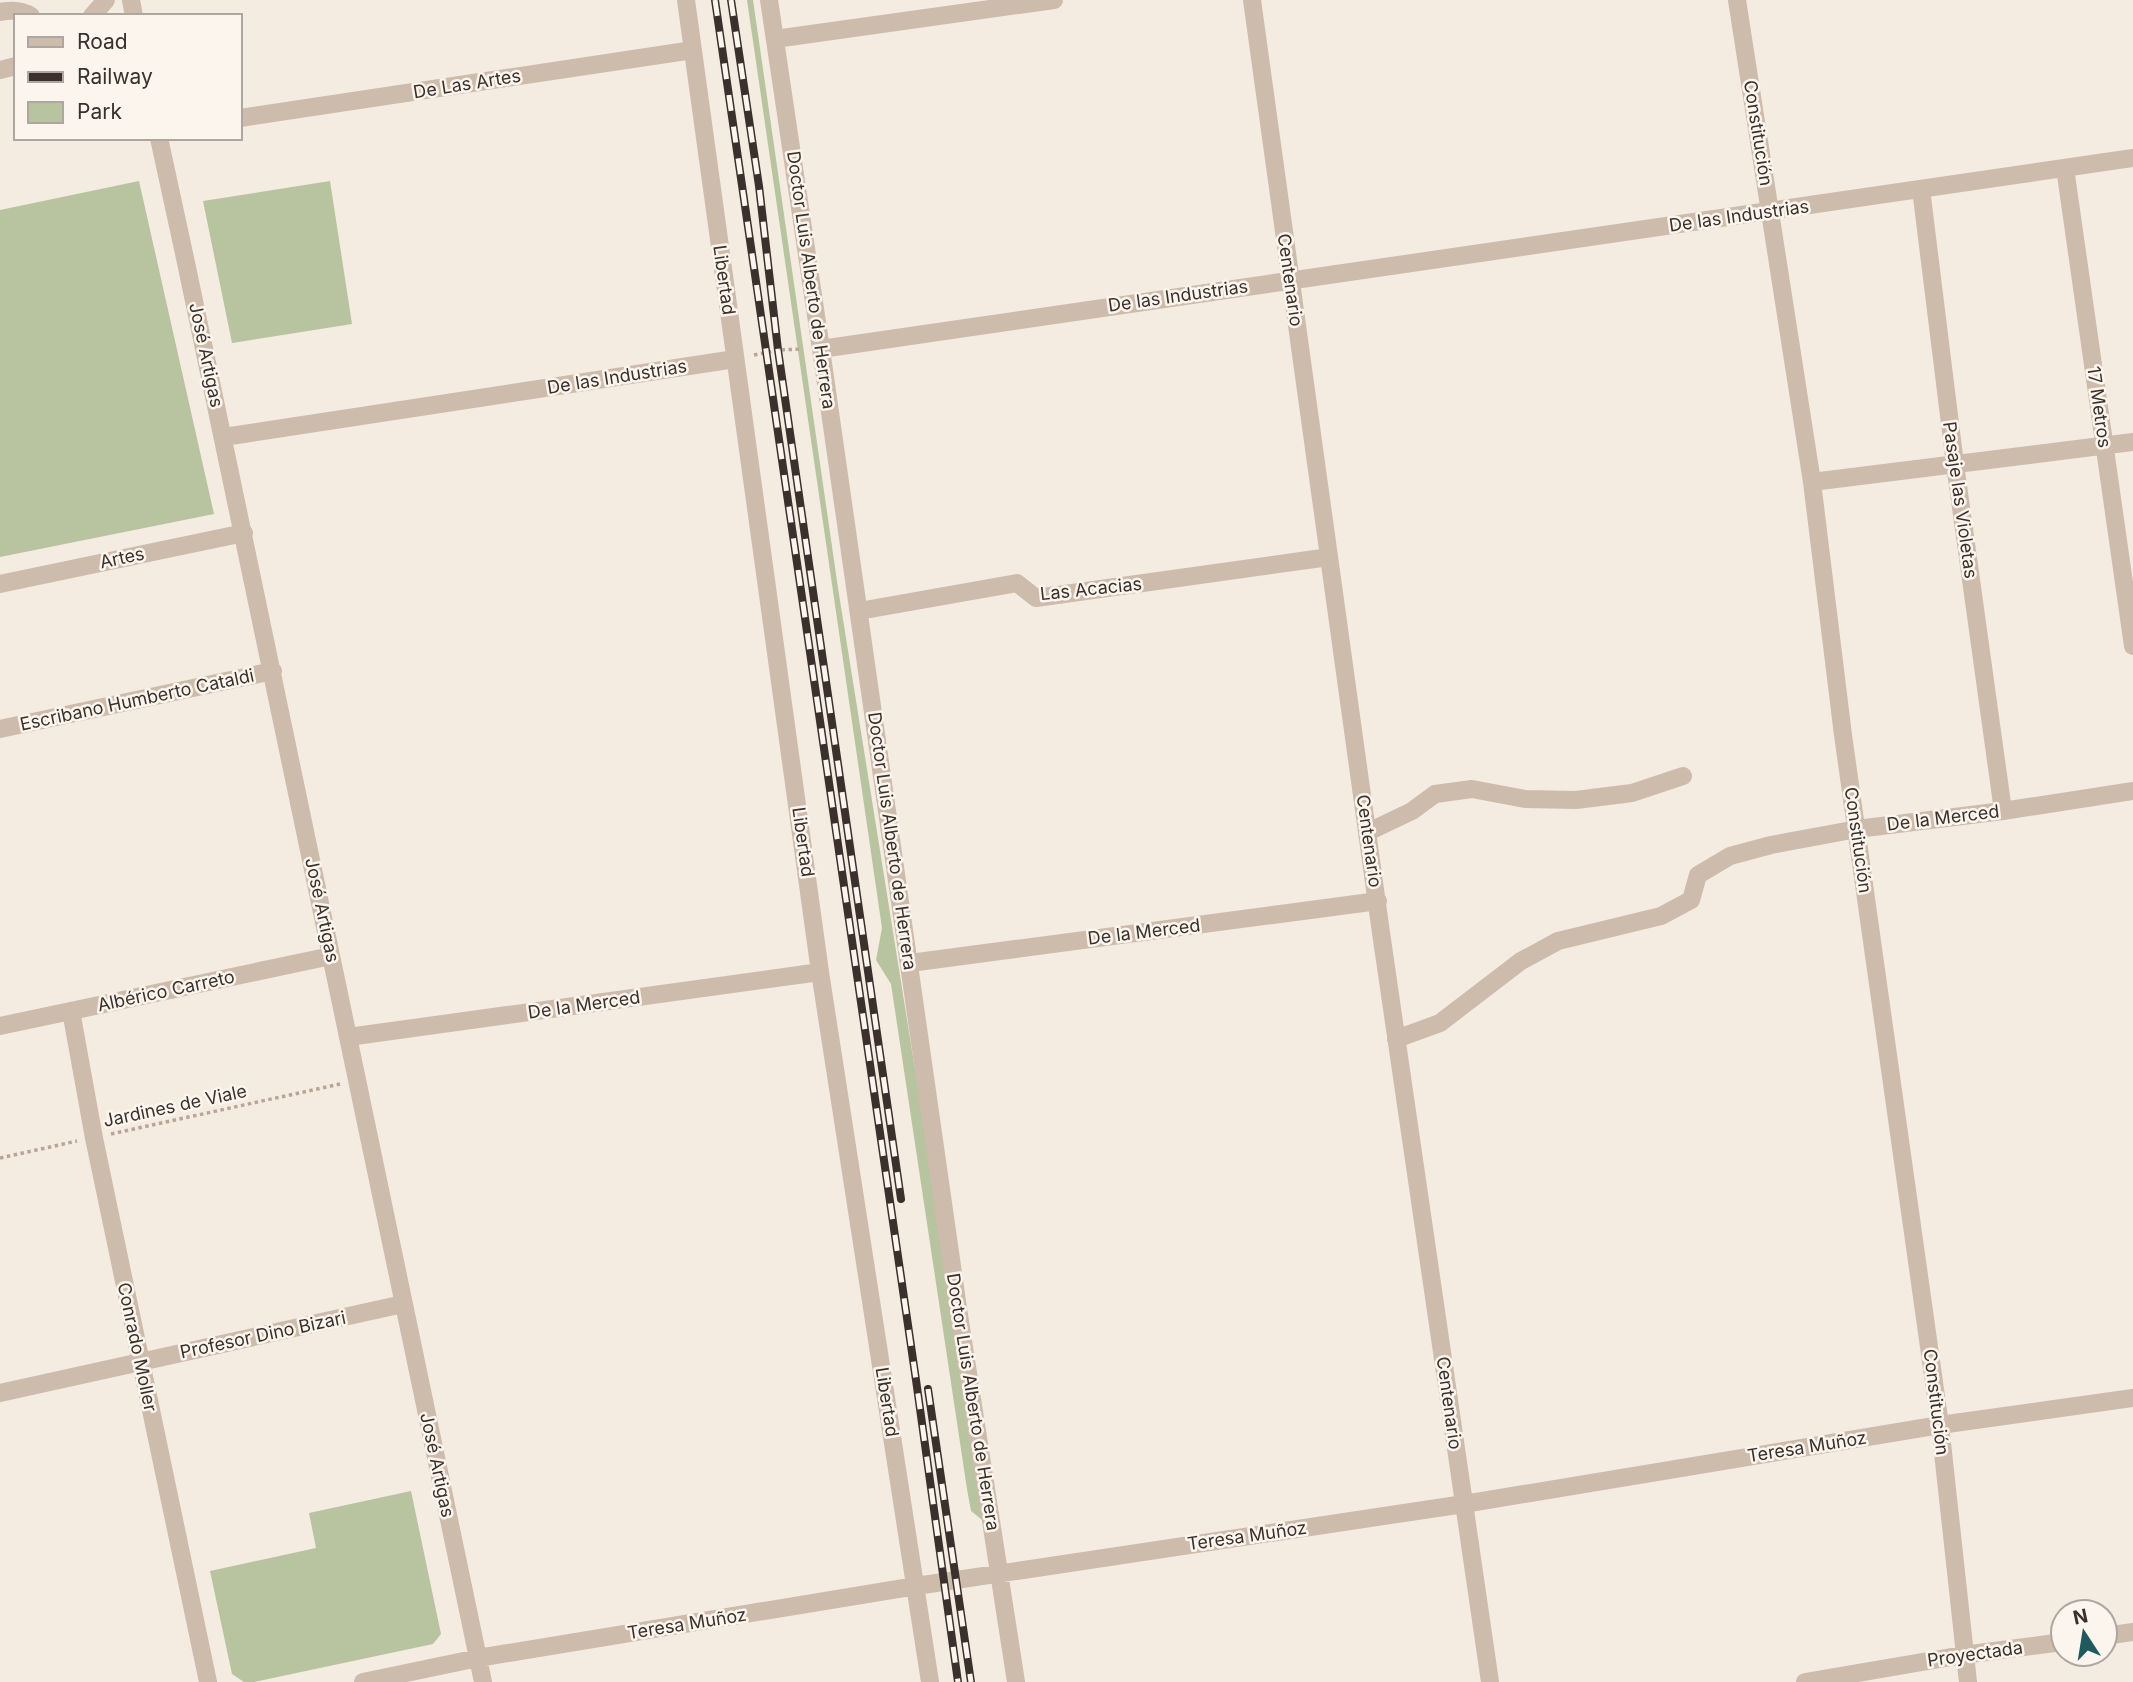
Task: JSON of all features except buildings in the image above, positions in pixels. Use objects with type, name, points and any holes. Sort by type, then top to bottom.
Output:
[{"type":"street","points":[[94,14],[106,0]]},
{"type":"street","name":"Libertad","points":[[686,0],[820,972],[930,1682]]},
{"type":"street","name":"Doctor Luis Alberto de Herrera","points":[[769,0],[959,1315],[1016,1682]]},
{"type":"street","points":[[775,38],[1054,0]]},
{"type":"street","name":"Centenario","points":[[1252,0],[1396,1040],[1490,1682]]},
{"type":"street","name":"Constitución","points":[[1737,0],[1812,482],[1940,1425],[1963,1656],[1968,1682]]},
{"type":"street","points":[[0,12],[9,10],[28,14]]},
{"type":"street","name":"De Las Artes","points":[[242,118],[693,50]]},
{"type":"street","name":"José Artigas","points":[[159,140],[224,437],[483,1682]]},
{"type":"street","name":"De las Industrias","points":[[821,349],[2133,158]]},
{"type":"street","name":"17 Metros","points":[[2065,168],[2133,646]]},
{"type":"street","name":"Pasaje las Violetas","points":[[1921,189],[1955,464],[2003,811]]},
{"type":"street","name":"De las Industrias","points":[[224,437],[735,359]]},
{"type":"street","points":[[1812,482],[2133,442]]},
{"type":"street","name":"Artes","points":[[0,584],[244,533]]},
{"type":"street","name":"Las Acacias","points":[[859,611],[1017,583],[1036,598],[1329,557]]},
{"type":"street","name":"Escribano Humberto Cataldi","points":[[0,729],[273,671]]},
{"type":"street","points":[[1368,832],[1412,811],[1435,794],[1472,789],[1525,799],[1576,800],[1632,793],[1683,776]]},
{"type":"street","name":"De la Merced","points":[[1396,1040],[1440,1023],[1521,961],[1558,941],[1661,916],[1691,900],[1698,875],[1730,856],[1771,845],[1857,829],[2133,791]]},
{"type":"street","name":"De la Merced","points":[[909,962],[1378,901]]},
{"type":"street","name":"Albérico Carreto","points":[[0,1026],[331,956]]},
{"type":"street","name":"De la Merced","points":[[348,1037],[820,972]]},
{"type":"street","name":"Conrado Moller","points":[[71,1011],[94,1138],[208,1682]]},
{"type":"street","name":"Profesor Dino Bizari","points":[[0,1393],[403,1304]]},
{"type":"street","name":"Teresa Muñoz","points":[[363,1682],[478,1658],[916,1586],[1464,1504],[1940,1425],[2133,1398]]},
{"type":"street","name":"Proyectada","points":[[1805,1682],[2049,1644]]},
{"type":"path","points":[[735,359],[778,351],[821,349]]},
{"type":"path","name":"Jardines de Viale","points":[[0,1158],[356,1080]]},
{"type":"green space","points":[[747,0],[753,0],[838,588],[986,1513],[981,1519],[971,1511],[967,1489],[891,984],[876,960],[882,928]]},
{"type":"green space","points":[[139,181],[214,514],[0,557],[0,210]]},
{"type":"green space","points":[[330,181],[352,324],[232,343],[203,201]]},
{"type":"green space","points":[[411,1491],[441,1634],[433,1644],[254,1682],[244,1682],[232,1674],[210,1571],[316,1548],[309,1513]]},
{"type":"railway","points":[[715,0],[958,1682]]},
{"type":"railway","points":[[731,0],[759,186],[778,350],[901,1199]]},
{"type":"railway","points":[[928,1389],[971,1682]]}]
